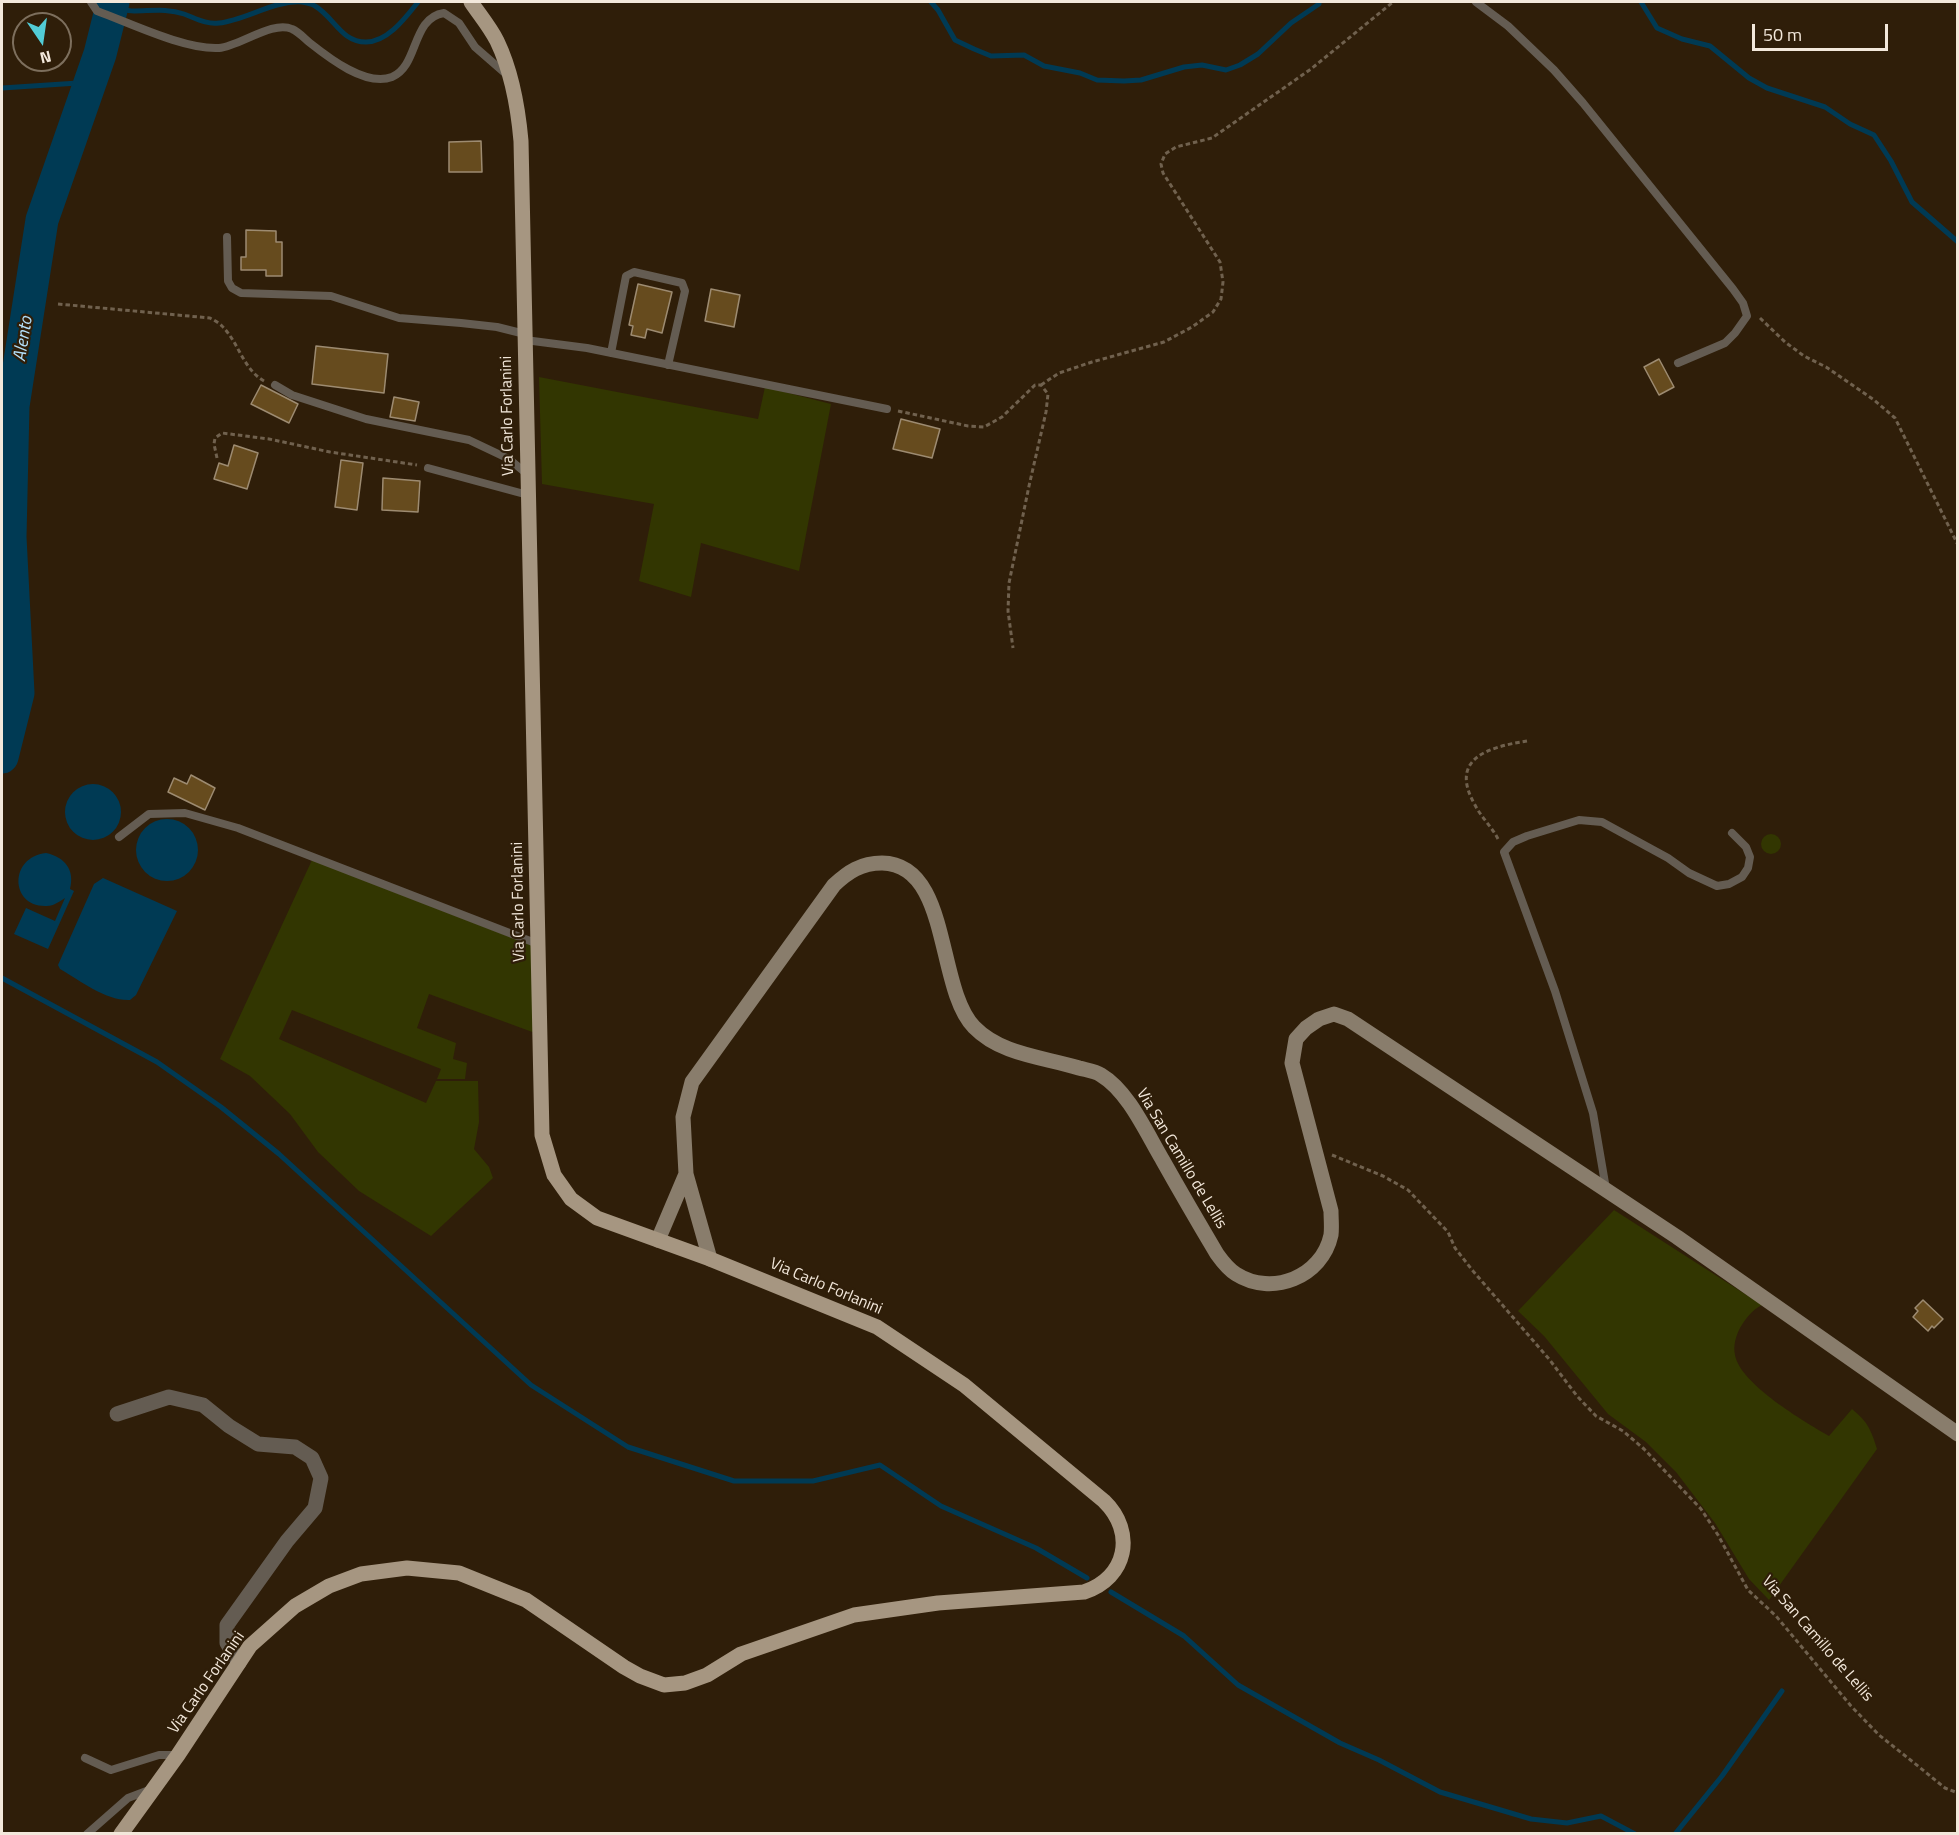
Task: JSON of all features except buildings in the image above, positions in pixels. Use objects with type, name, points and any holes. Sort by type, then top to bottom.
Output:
[{"type":"main road","name":"Via Carlo Forlanini","points":[[121,1833],[156,1787],[250,1646],[295,1606],[329,1586],[361,1574],[407,1568],[459,1573],[526,1600],[624,1667],[664,1685],[685,1683],[707,1676],[741,1654],[854,1615],[938,1604],[1084,1592],[1106,1581],[1121,1559],[1124,1544],[1123,1531],[1113,1510],[1066,1468],[964,1384],[877,1326],[710,1259],[597,1218],[571,1199],[554,1175],[542,1135],[521,141],[519,115],[496,39],[471,2]]},
{"type":"main road","name":"Via San Camillo de Lellis","points":[[710,1259],[686,1174],[683,1117],[692,1082],[834,885],[859,866],[888,863],[910,872],[922,885],[932,907],[961,1006],[970,1023],[985,1037],[1005,1048],[1101,1074],[1126,1098],[1216,1254],[1235,1274],[1254,1282],[1281,1284],[1300,1276],[1322,1257],[1331,1234],[1331,1211],[1292,1063],[1296,1040],[1305,1028],[1319,1019],[1334,1014],[1348,1019],[1677,1237],[1958,1434]]},
{"type":"main road","name":"Via San Camillo de Lellis","points":[[658,1240],[686,1174]]},
{"type":"street","points":[[117,1414],[169,1397],[203,1405],[229,1426],[258,1444],[295,1447],[312,1458],[321,1478],[315,1508],[287,1541],[227,1625],[227,1643],[239,1663]]},
{"type":"lane","points":[[91,2],[97,11],[185,44],[219,48],[243,41],[269,29],[291,28],[351,72],[374,78],[391,77],[405,68],[417,39],[428,21],[435,15],[444,13],[459,23],[475,47],[509,76]]},
{"type":"lane","points":[[1476,2],[1508,26],[1561,78],[1701,246],[1743,303],[1747,316],[1725,343],[1678,363]]},
{"type":"lane","points":[[227,237],[228,281],[232,288],[240,293],[331,296],[399,318],[497,327],[525,337],[611,352],[887,409]]},
{"type":"lane","points":[[611,352],[626,276],[633,272],[682,283],[685,291],[668,364]]},
{"type":"lane","points":[[275,385],[292,396],[366,419],[469,440],[509,459],[528,475]]},
{"type":"lane","points":[[428,468],[528,495]]},
{"type":"lane","points":[[119,837],[149,814],[185,813],[238,828],[538,944]]},
{"type":"lane","points":[[1606,1191],[1593,1113],[1555,991],[1504,852],[1513,842],[1527,836],[1579,820],[1602,822],[1668,858],[1689,873],[1717,886],[1729,884],[1742,877],[1748,868],[1749,857],[1746,847],[1732,832]]},
{"type":"lane","points":[[85,1758],[111,1770],[159,1755],[178,1755]]},
{"type":"lane","points":[[87,1833],[128,1798],[156,1787]]},
{"type":"path","points":[[887,409],[968,426],[984,427],[1002,417],[1035,385],[1041,385],[1059,373],[1092,362],[1164,342],[1192,327],[1213,312],[1221,299],[1223,282],[1220,262],[1163,173],[1161,164],[1165,154],[1176,147],[1212,138],[1311,69],[1393,2]]},
{"type":"path","points":[[1743,303],[1785,342],[1874,400],[1895,418],[1958,545]]},
{"type":"path","points":[[58,304],[210,318],[227,332],[252,373],[262,381],[275,385]]},
{"type":"path","points":[[1013,648],[1008,612],[1009,584],[1046,412],[1048,394],[1041,385]]},
{"type":"path","points":[[217,458],[215,438],[222,433],[269,439],[330,452],[428,468]]},
{"type":"path","points":[[1504,852],[1496,834],[1482,818],[1468,792],[1465,780],[1467,768],[1474,759],[1487,751],[1527,741]]},
{"type":"path","name":"Via San Camillo de Lellis","points":[[1314,1148],[1383,1176],[1408,1190],[1448,1232],[1455,1248],[1473,1271],[1549,1359],[1577,1396],[1596,1416],[1623,1431],[1644,1449],[1701,1509],[1718,1534],[1748,1590],[1776,1616],[1851,1706],[1896,1749],[1945,1788],[1958,1793]]},
{"type":"green space","points":[[539,377],[758,419],[765,387],[831,404],[799,571],[701,543],[691,597],[639,581],[654,504],[542,484]]},
{"type":"green space","points":[[1771,834],[1778,837],[1781,844],[1778,851],[1771,854],[1764,851],[1761,844],[1764,837]]},
{"type":"green space","points":[[312,860],[533,946],[535,1033],[429,994],[417,1028],[456,1043],[453,1059],[467,1063],[465,1079],[437,1079],[441,1069],[292,1010],[279,1039],[426,1103],[436,1081],[478,1081],[479,1122],[474,1149],[489,1167],[493,1178],[431,1236],[359,1191],[318,1152],[290,1114],[250,1076],[220,1059]]},
{"type":"green space","points":[[1614,1210],[1762,1305],[1747,1317],[1736,1337],[1734,1348],[1739,1366],[1761,1390],[1790,1412],[1829,1436],[1852,1409],[1865,1422],[1873,1437],[1877,1449],[1769,1600],[1749,1579],[1715,1523],[1676,1472],[1646,1442],[1608,1414],[1544,1336],[1518,1311]]},
{"type":"water","points":[[93,784],[113,792],[121,812],[113,832],[93,840],[73,832],[65,812],[73,792]]},
{"type":"water","points":[[167,819],[184,824],[189,828],[193,833],[198,850],[193,867],[189,872],[184,876],[167,881],[150,876],[145,872],[141,867],[136,850],[141,833],[145,828],[150,824]]},
{"type":"water","points":[[46,853],[67,865],[71,876],[70,889],[74,891],[48,949],[14,934],[26,908],[55,921],[65,898],[54,905],[33,904],[20,890],[18,881],[25,863],[34,856]]},
{"type":"water","points":[[103,878],[177,911],[136,995],[130,1000],[103,994],[60,969],[58,965],[94,884]]},
{"type":"waterway","name":"Alento","points":[[2,757],[18,693],[10,537],[13,406],[42,220],[100,54],[113,2]]},
{"type":"waterway","points":[[111,7],[131,11],[171,11],[215,23],[229,21],[281,4],[302,2],[314,5],[350,38],[366,42],[382,38],[389,33],[418,2]]},
{"type":"waterway","points":[[931,2],[955,40],[991,56],[1024,55],[1044,66],[1080,73],[1097,80],[1124,81],[1141,80],[1184,67],[1202,65],[1226,70],[1240,65],[1258,54],[1291,23],[1319,2]]},
{"type":"waterway","points":[[1641,2],[1657,28],[1682,39],[1710,46],[1749,78],[1767,88],[1825,107],[1850,124],[1874,135],[1891,161],[1912,202],[1958,242]]},
{"type":"waterway","points":[[2,88],[78,83],[89,85]]},
{"type":"waterway","points":[[2,978],[157,1062],[221,1107],[279,1154],[531,1385],[628,1447],[734,1481],[813,1481],[880,1465],[941,1506],[1036,1548],[1087,1578]]},
{"type":"waterway","points":[[1111,1592],[1184,1636],[1238,1685],[1340,1743],[1379,1760],[1440,1792],[1531,1819],[1567,1823],[1601,1816],[1635,1834]]},
{"type":"waterway","points":[[1675,1834],[1722,1776],[1782,1691]]}]
